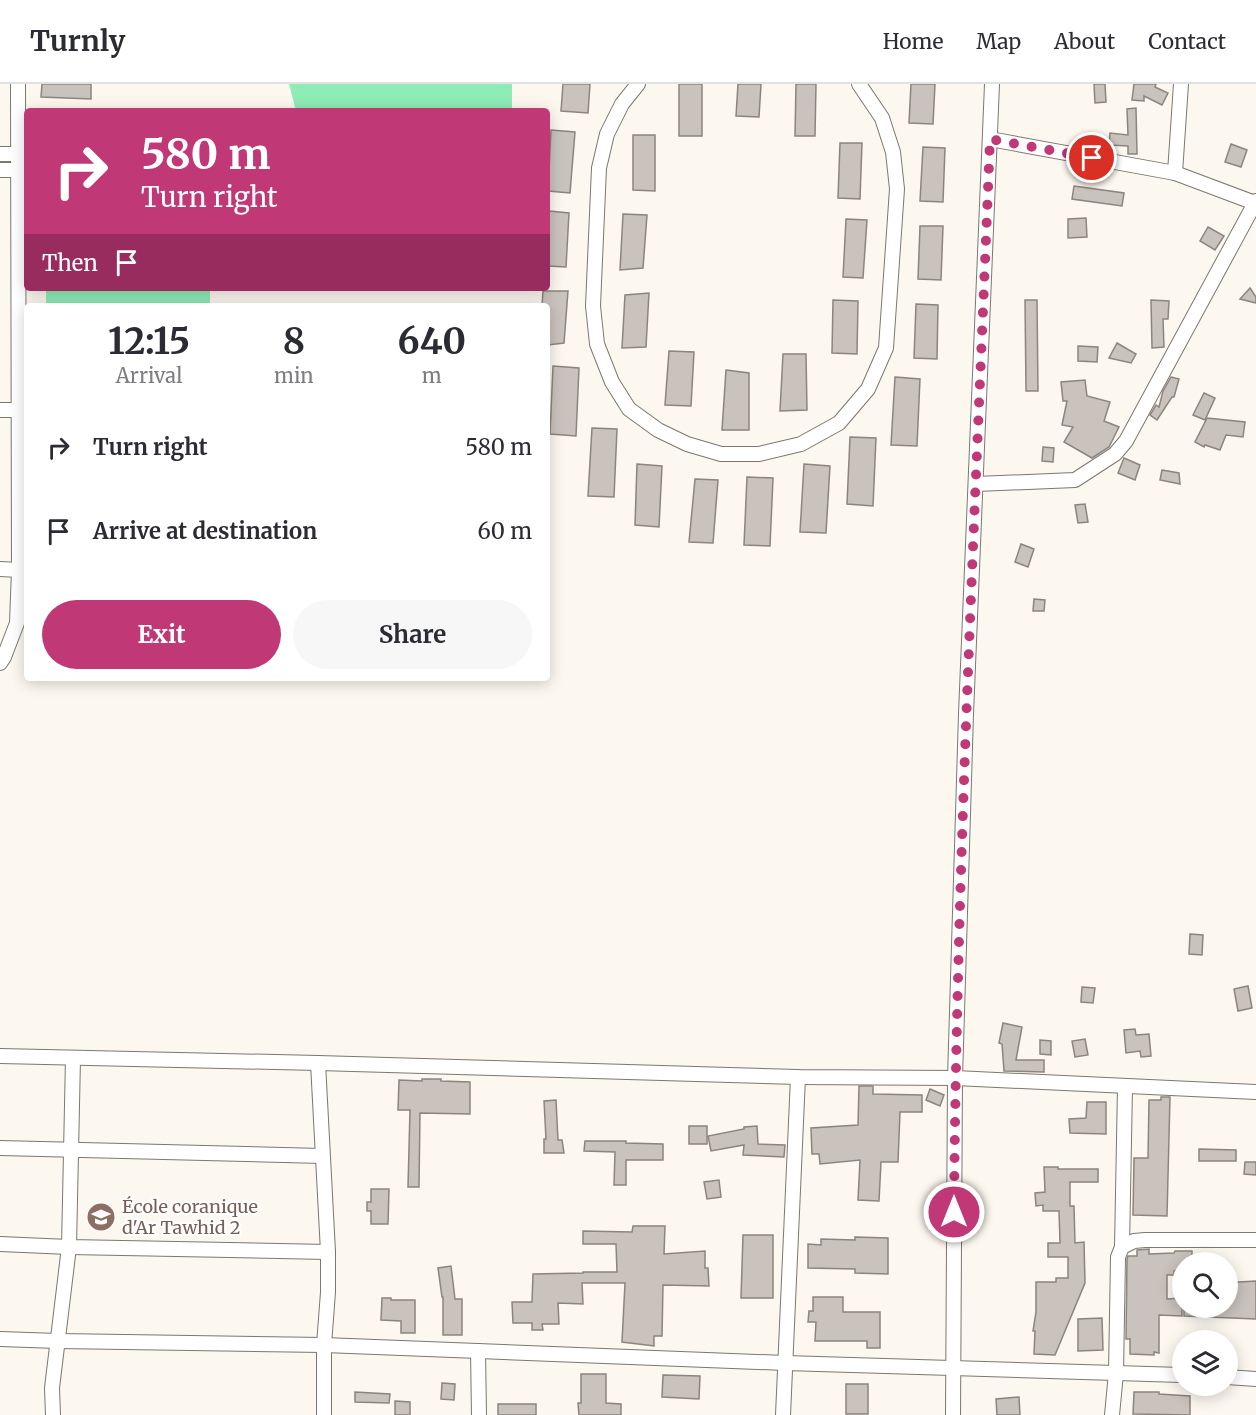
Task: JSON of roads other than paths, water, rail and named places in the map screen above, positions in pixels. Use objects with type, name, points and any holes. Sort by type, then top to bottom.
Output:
[{"type":"street","points":[[0,663],[16,623],[19,570],[18,84]]},
{"type":"street","points":[[638,84],[622,104],[607,134],[599,168],[593,306],[597,344],[612,382],[629,410],[658,430],[687,444],[722,454],[759,454],[801,444],[839,423],[868,389],[886,348],[897,189],[893,152],[882,118],[859,84]]},
{"type":"street","points":[[953,1415],[955,1078],[965,725],[992,84]]},
{"type":"street","points":[[1175,173],[1181,84]]},
{"type":"street","points":[[976,484],[1075,480],[1115,454],[1126,441],[1255,202],[1175,173],[990,139]]},
{"type":"street","points":[[0,154],[18,154]]},
{"type":"street","points":[[0,170],[18,170]]},
{"type":"street","points":[[0,410],[18,410]]},
{"type":"street","points":[[0,569],[19,570]]},
{"type":"street","points":[[0,1056],[798,1077],[955,1078],[1256,1092]]},
{"type":"street","points":[[53,1415],[52,1388],[69,1247],[74,1058]]},
{"type":"street","points":[[318,1063],[328,1252],[324,1415]]},
{"type":"street","points":[[783,1415],[798,1077]]},
{"type":"street","points":[[1112,1415],[1116,1373],[1118,1257],[1122,1247],[1125,1087]]},
{"type":"street","points":[[0,1148],[322,1156]]},
{"type":"street","points":[[1122,1247],[1145,1239],[1256,1240]]},
{"type":"street","points":[[0,1244],[328,1252]]},
{"type":"street","points":[[0,1339],[324,1345],[785,1363],[1172,1375]]},
{"type":"street","points":[[478,1350],[479,1415]]},
{"type":"street","points":[[1238,1377],[1256,1378]]},
{"type":"place","name":"École coranique d'Ar Tawhid 2","points":[[101,1217]]}]
